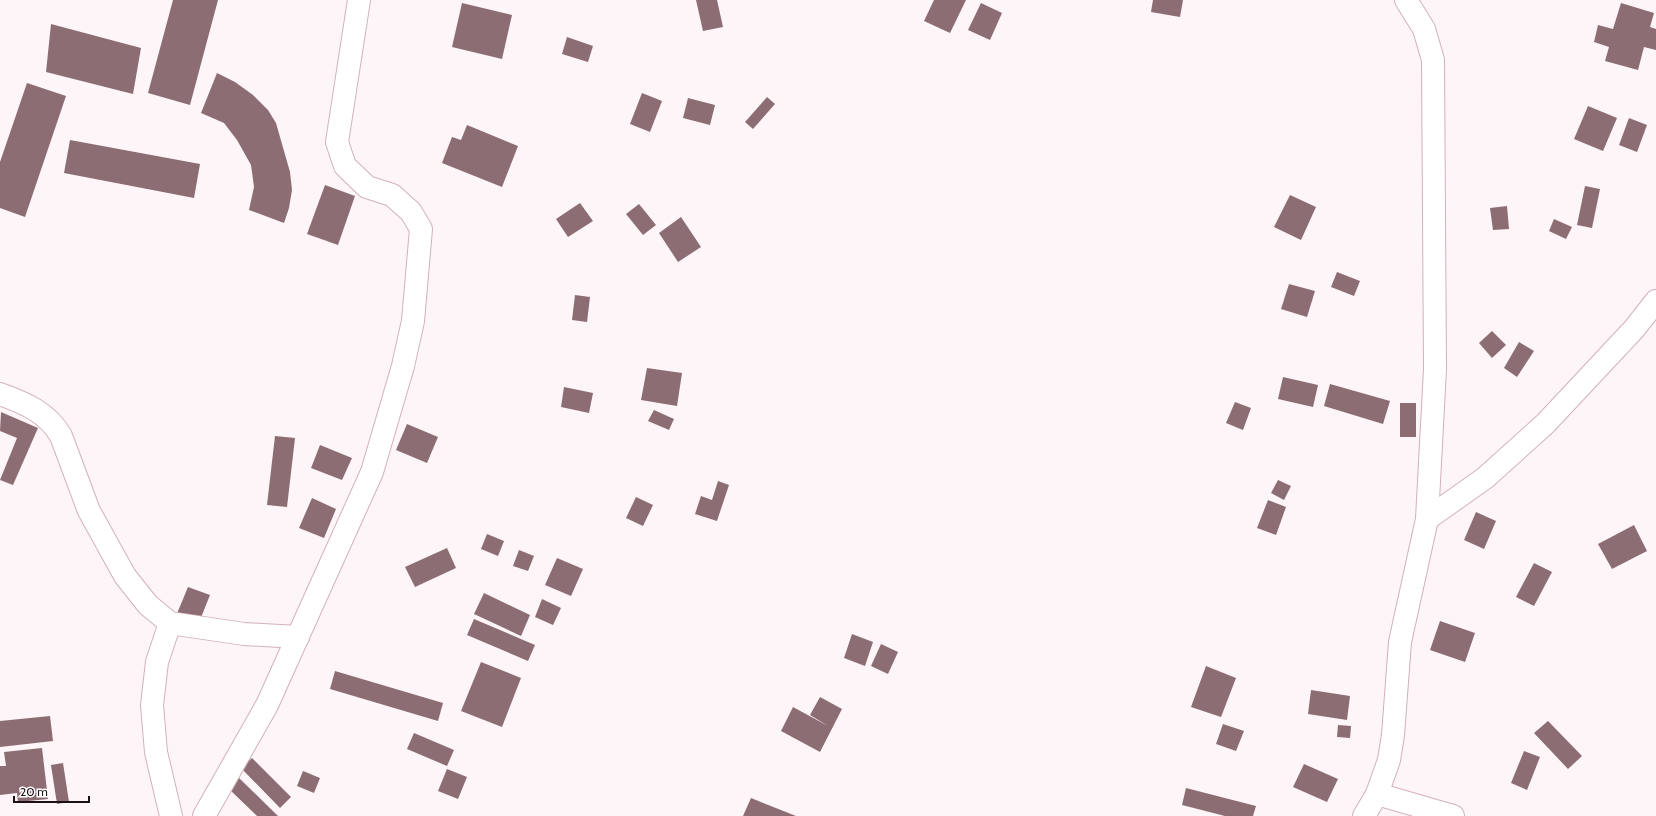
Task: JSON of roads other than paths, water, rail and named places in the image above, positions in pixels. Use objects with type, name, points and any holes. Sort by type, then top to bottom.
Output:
[{"type":"street","points":[[204,816],[267,705],[372,472],[403,366],[413,321],[421,229],[410,212],[392,195],[367,187],[345,166],[337,142],[358,0]]},
{"type":"street","points":[[1364,816],[1377,794],[1389,760],[1393,735],[1400,642],[1428,519],[1435,369],[1433,60],[1424,29],[1406,0]]},
{"type":"street","points":[[1428,519],[1485,478],[1545,424],[1634,329],[1656,301]]},
{"type":"street","points":[[0,394],[28,404],[39,410],[56,427],[61,436],[89,511],[125,576],[148,604],[170,623],[244,634],[298,637]]},
{"type":"street","points":[[170,623],[157,662],[152,705],[156,752],[171,816]]},
{"type":"street","points":[[1377,794],[1453,816]]}]
